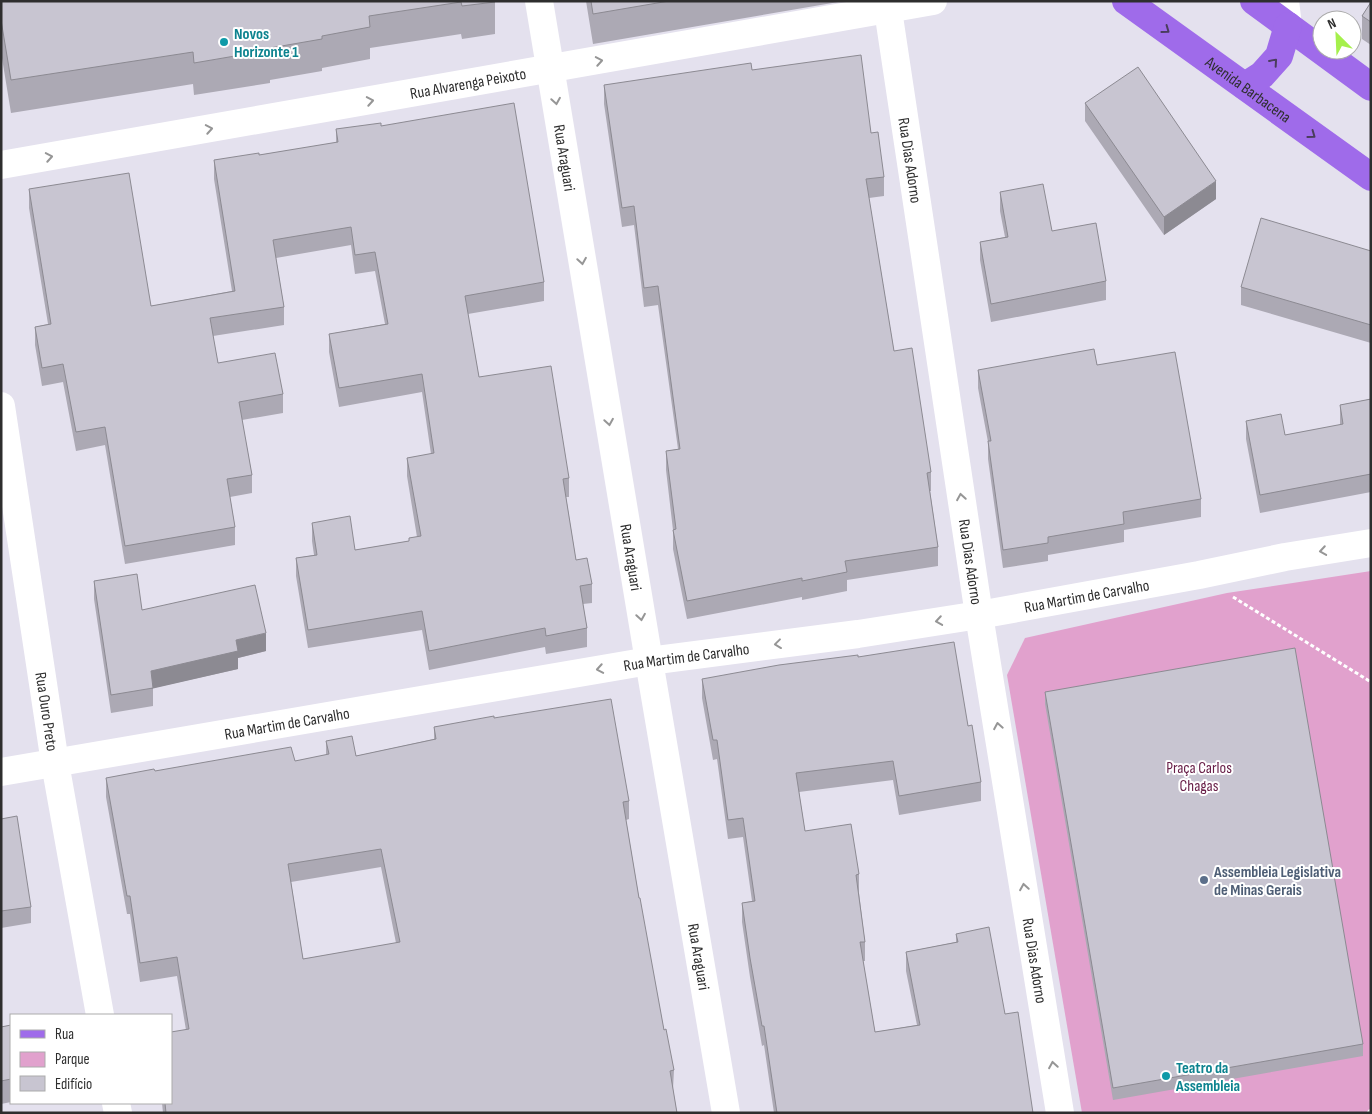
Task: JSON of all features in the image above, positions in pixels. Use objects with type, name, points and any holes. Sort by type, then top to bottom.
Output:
[{"type":"main road","name":"Avenida Barbacena","points":[[1126,1],[1371,177]]},
{"type":"main road","points":[[1254,1],[1286,14],[1371,87]]},
{"type":"main road","points":[[1245,86],[1262,75],[1280,56],[1286,14]]},
{"type":"street","name":"Rua Araguari","points":[[539,1],[726,1113]]},
{"type":"street","name":"Rua Alvarenga Peixoto","points":[[1,165],[933,1]]},
{"type":"street","name":"Rua Dias Adorno","points":[[888,10],[979,615],[1060,1113]]},
{"type":"street","name":"Rua Ouro Preto","points":[[1,406],[55,763],[100,1014]]},
{"type":"street","name":"Rua Martim de Carvalho","points":[[1,772],[649,661],[858,634],[979,615],[1199,575],[1285,557],[1371,543]]},
{"type":"path","points":[[1227,593],[1371,682]]},
{"type":"path","points":[[1368,1113],[1371,1109]]},
{"type":"green space","name":"Praça Carlos Chagas","points":[[1371,571],[1371,1113],[1082,1113],[1007,675],[1025,638],[1227,593]]},
{"type":"building","points":[[1,1],[495,2],[462,6],[461,2],[369,16],[370,27],[322,36],[322,39],[270,48],[270,50],[194,63],[193,52],[11,80],[1,20]]},
{"type":"building","points":[[591,1],[669,1],[593,14]]},
{"type":"building","points":[[1371,2],[1371,22],[1362,16]]},
{"type":"building","points":[[861,55],[871,133],[878,132],[884,177],[866,179],[894,351],[912,348],[931,472],[927,473],[938,547],[845,561],[847,572],[802,581],[802,578],[687,601],[673,530],[676,529],[666,451],[680,449],[658,286],[644,288],[634,206],[622,208],[604,85],[751,63],[752,70]]},
{"type":"building","points":[[1138,67],[1216,181],[1164,217],[1085,103]]},
{"type":"building","points":[[514,103],[544,282],[465,296],[479,377],[551,366],[569,478],[563,479],[576,560],[587,558],[592,584],[580,586],[587,628],[546,636],[545,628],[429,651],[422,611],[308,630],[296,558],[317,555],[312,523],[350,516],[355,550],[409,541],[409,538],[421,536],[407,458],[434,453],[422,374],[339,388],[329,334],[388,324],[375,252],[355,255],[351,227],[273,240],[284,307],[210,318],[218,363],[275,353],[283,394],[239,402],[252,475],[227,479],[235,527],[125,546],[105,427],[76,432],[63,364],[42,368],[35,327],[51,324],[29,189],[129,173],[151,306],[235,291],[214,160],[259,153],[259,155],[338,142],[336,129],[381,123],[381,126]]},
{"type":"building","points":[[1043,184],[1052,231],[1096,223],[1106,281],[991,304],[980,242],[1008,237],[1000,192]]},
{"type":"building","points":[[1261,218],[1371,251],[1371,325],[1241,287]]},
{"type":"building","points":[[1094,349],[1097,365],[1175,352],[1201,499],[1123,512],[1124,524],[1048,537],[1048,543],[1003,550],[988,441],[991,441],[978,370]]},
{"type":"building","points":[[1371,399],[1371,474],[1260,495],[1246,421],[1281,414],[1285,435],[1343,424],[1340,405]]},
{"type":"building","points":[[137,574],[142,610],[255,585],[266,633],[236,640],[238,651],[151,671],[153,688],[111,695],[94,581]]},
{"type":"building","points":[[954,642],[968,726],[972,725],[981,782],[899,796],[893,761],[796,773],[805,831],[851,824],[859,874],[856,875],[865,942],[860,942],[875,1032],[920,1025],[906,952],[958,942],[956,934],[989,927],[1005,1014],[1018,1012],[1033,1113],[777,1113],[742,903],[755,901],[743,818],[728,820],[717,740],[713,740],[702,679],[779,665],[858,655],[858,657]]},
{"type":"building","name":"Praça Carlos Chagas","points":[[1295,648],[1363,1044],[1113,1088],[1045,692]]},
{"type":"building","points":[[611,699],[629,801],[623,802],[664,1030],[666,1029],[674,1070],[670,1071],[677,1113],[166,1113],[165,1104],[172,1104],[172,1032],[189,1029],[177,957],[140,963],[130,896],[127,896],[106,778],[291,747],[295,761],[329,754],[326,741],[352,736],[356,756],[436,739],[434,727],[494,716],[494,718]],"holes":[[[381,849],[400,942],[303,959],[288,864]]]},
{"type":"building","points":[[17,816],[31,907],[1,911],[1,819]]},
{"type":"building","points":[[10,1025],[10,1079],[1,1081],[1,1027]]},
{"type":"place","name":"Novos Horizonte 1","points":[[224,42]]},
{"type":"place","name":"Assembleia Legislativa de Minas Gerais","points":[[1204,880]]},
{"type":"place","name":"Teatro da Assembleia","points":[[1166,1076]]}]
